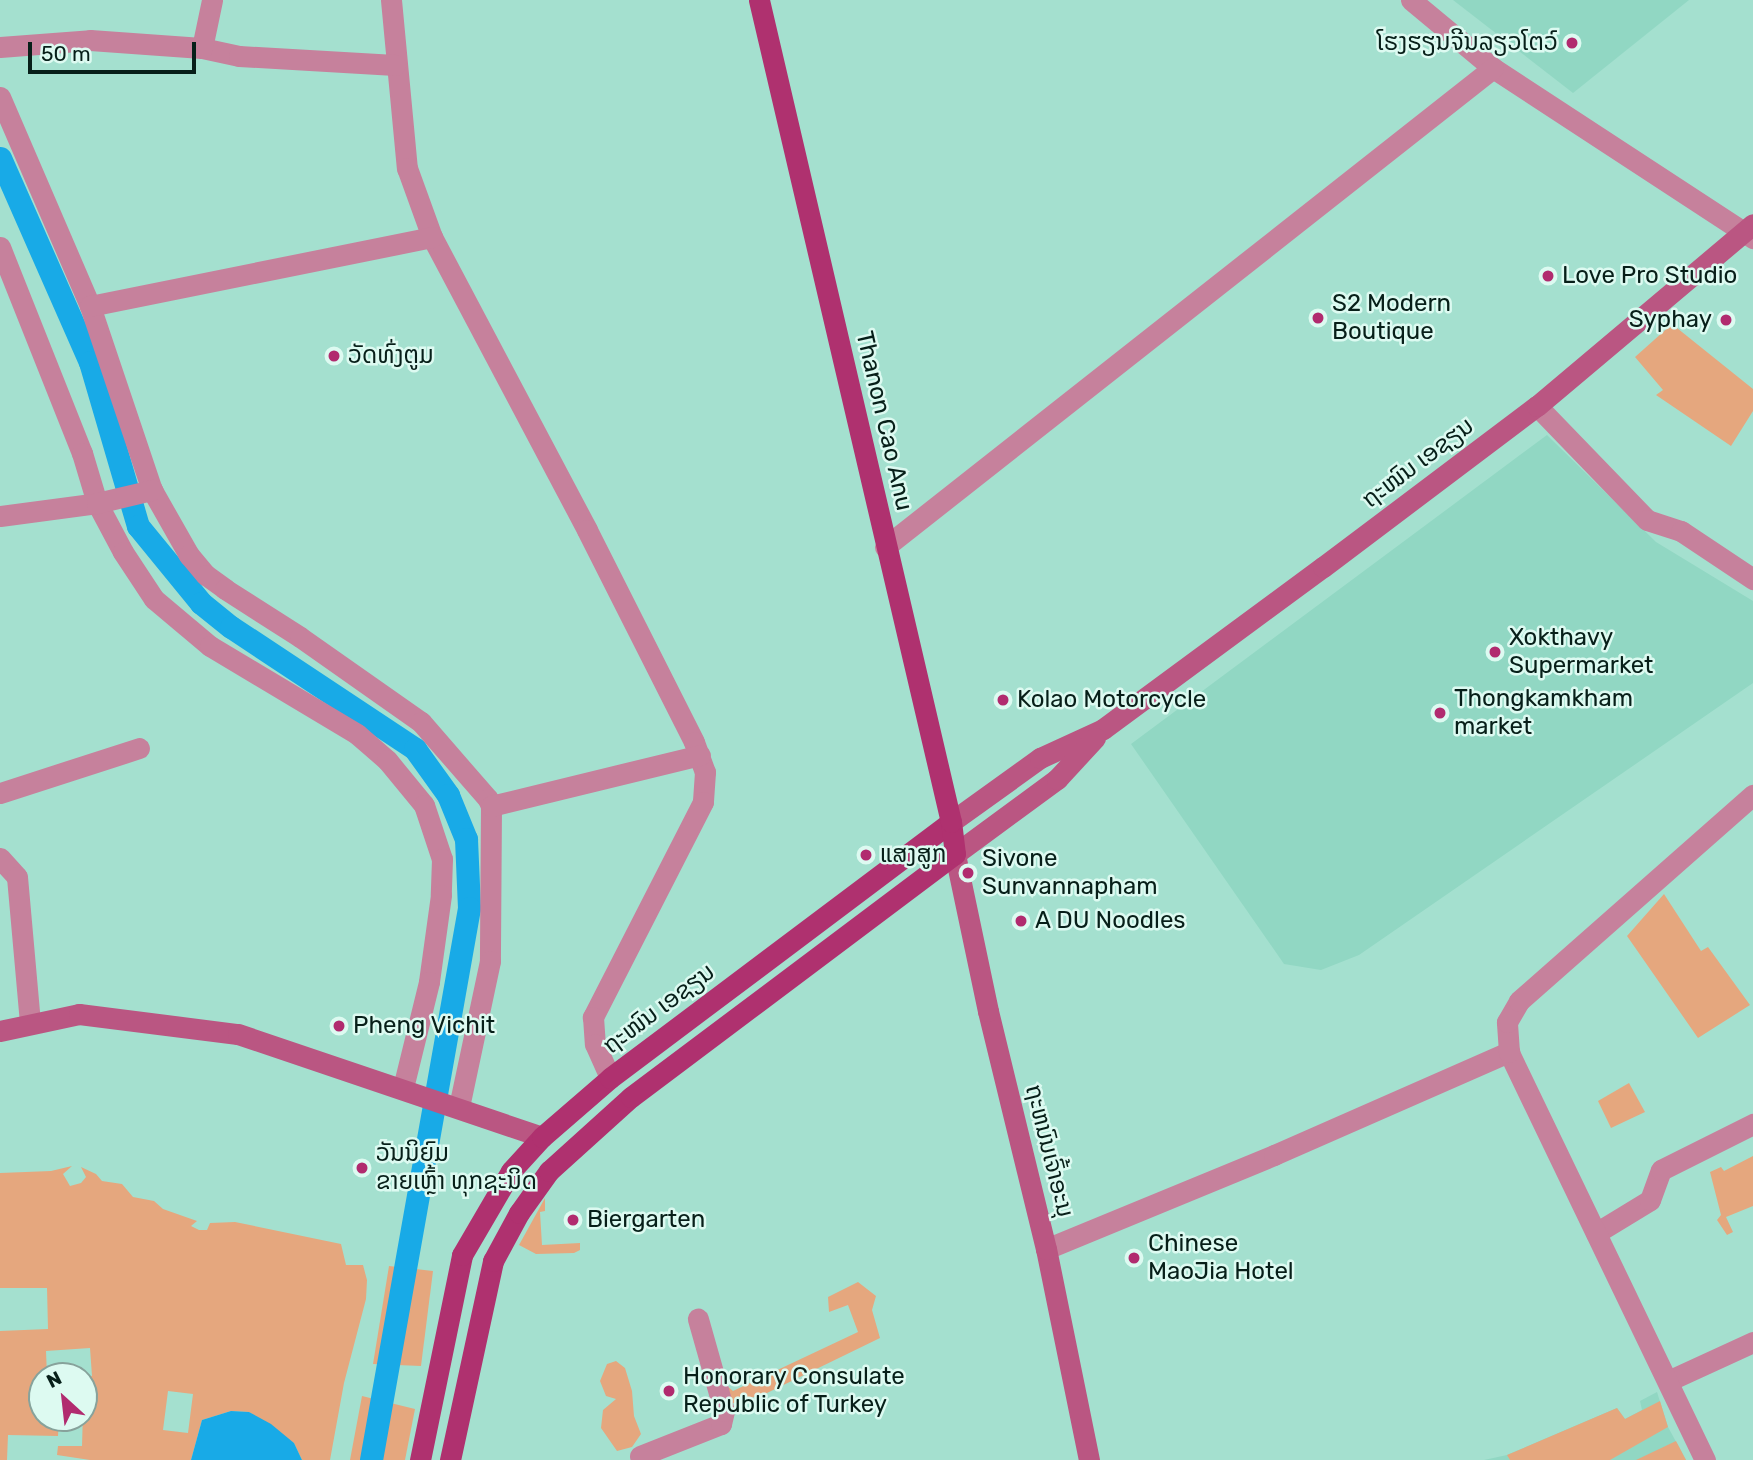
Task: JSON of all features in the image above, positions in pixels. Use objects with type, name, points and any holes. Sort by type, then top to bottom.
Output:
[{"type":"main road","name":"Thanon Cao Anu","points":[[759,0],[951,822],[955,854]]},
{"type":"main road","name":"ຖະໜົນ ເອຊຽນ","points":[[420,1460],[462,1255],[511,1171],[542,1137],[610,1078],[951,822],[1041,758],[1102,729],[1537,406],[1749,231]]},
{"type":"main road","name":"ຖະໜົນ ເອຊຽນ","points":[[450,1460],[493,1261],[519,1213],[549,1171],[583,1137],[631,1097],[1057,779],[1102,729]]},
{"type":"main road","name":"ຖະຫນົນເຈົ້າອະນຸ","points":[[955,854],[988,1012],[1046,1249],[1089,1460]]},
{"type":"main road","points":[[0,1031],[30,1022],[79,1014],[112,1015],[238,1034],[408,1089],[542,1137]]},
{"type":"street","points":[[202,48],[212,0]]},
{"type":"street","points":[[391,0],[395,65],[407,168],[432,237],[587,530],[700,755],[705,772],[703,802],[593,1017],[595,1044],[610,1078]]},
{"type":"street","points":[[1411,0],[1493,68],[1749,231]]},
{"type":"street","points":[[0,47],[90,40],[202,48],[239,56],[395,65]]},
{"type":"street","points":[[885,547],[1493,68]]},
{"type":"street","points":[[0,97],[90,306],[152,490],[184,547],[206,575],[421,722],[491,806],[490,961],[455,1105]]},
{"type":"street","points":[[90,306],[432,237]]},
{"type":"street","points":[[0,247],[82,453],[97,503],[123,552],[154,599],[210,646],[357,734],[387,760],[424,805],[442,859],[441,895],[429,982],[408,1089]]},
{"type":"street","points":[[1537,406],[1647,520],[1681,531],[1753,579]]},
{"type":"street","points":[[0,516],[97,503],[152,490]]},
{"type":"street","points":[[0,793],[139,748]]},
{"type":"street","points":[[491,806],[700,755]]},
{"type":"street","points":[[1705,1460],[1508,1052],[1507,1021],[1519,1000],[1753,795]]},
{"type":"street","points":[[0,858],[17,877],[30,1022]]},
{"type":"street","points":[[1046,1249],[1274,1156],[1508,1052]]},
{"type":"street","points":[[1596,1233],[1650,1200],[1661,1170],[1753,1124]]},
{"type":"street","points":[[639,1459],[721,1424],[724,1411],[698,1319]]},
{"type":"street","points":[[1668,1381],[1753,1342]]},
{"type":"shaded area","name":"ໂຮງຮຽນຈີນລຽວໂຕວ໌","points":[[1453,0],[1689,0],[1573,93]]},
{"type":"shaded area","points":[[1672,324],[1753,389],[1753,411],[1731,446],[1656,395],[1663,390],[1635,357]]},
{"type":"shaded area","name":"Thongkamkham market","points":[[1547,435],[1656,542],[1753,601],[1753,683],[1359,955],[1321,970],[1284,964],[1131,744]]},
{"type":"shaded area","points":[[1664,894],[1701,951],[1708,947],[1750,1005],[1698,1038],[1627,936]]},
{"type":"shaded area","points":[[1629,1083],[1645,1112],[1611,1128],[1598,1101]]},
{"type":"shaded area","points":[[1753,1156],[1753,1206],[1726,1217],[1733,1232],[1727,1235],[1717,1220],[1721,1215],[1710,1172],[1721,1167],[1724,1171]]},
{"type":"shaded area","points":[[72,1166],[63,1174],[70,1186],[81,1183],[86,1177],[81,1167],[96,1174],[102,1181],[122,1184],[133,1197],[154,1201],[163,1209],[197,1221],[191,1226],[199,1230],[207,1230],[210,1223],[235,1222],[341,1244],[346,1265],[363,1265],[367,1280],[366,1299],[344,1383],[330,1460],[302,1460],[294,1443],[249,1412],[231,1411],[202,1420],[191,1460],[90,1460],[57,1455],[58,1446],[82,1446],[82,1432],[98,1432],[98,1362],[91,1362],[90,1348],[46,1351],[46,1362],[28,1362],[28,1432],[58,1432],[58,1436],[8,1435],[7,1460],[0,1460],[0,1331],[48,1329],[47,1288],[0,1288],[0,1173],[51,1171]],"holes":[[[168,1391],[193,1394],[188,1433],[163,1430]]]},
{"type":"shaded area","points":[[545,1198],[545,1211],[540,1212],[542,1245],[580,1243],[580,1250],[574,1253],[536,1254],[519,1245]]},
{"type":"shaded area","points":[[389,1266],[433,1271],[421,1366],[373,1364]]},
{"type":"shaded area","points":[[858,1282],[876,1296],[872,1310],[880,1338],[767,1393],[721,1407],[726,1385],[733,1391],[858,1332],[848,1305],[829,1312],[828,1297]]},
{"type":"shaded area","points":[[616,1361],[625,1368],[632,1391],[634,1416],[641,1434],[632,1447],[617,1451],[601,1428],[603,1410],[616,1399],[606,1396],[600,1381],[607,1364]]},
{"type":"shaded area","points":[[1657,1392],[1668,1427],[1686,1460],[1484,1460],[1507,1455],[1617,1408],[1625,1419],[1642,1410],[1640,1401]]},
{"type":"shaded area","points":[[362,1396],[415,1409],[405,1460],[350,1460]]},
{"type":"shaded area","points":[[1660,1401],[1668,1427],[1610,1460],[1510,1460],[1507,1455],[1617,1408],[1625,1419]]},
{"type":"shaded area","points":[[1676,1441],[1686,1460],[1636,1460]]},
{"type":"water","points":[[231,1411],[249,1412],[271,1424],[294,1443],[302,1460],[191,1460],[202,1420]]},
{"type":"waterway","points":[[0,158],[90,362],[138,526],[201,603],[231,627],[415,749],[448,795],[466,839],[469,908],[371,1460]]},
{"type":"place","name":"ໂຮງຮຽນຈີນລຽວໂຕວ໌","points":[[1572,43]]},
{"type":"place","name":"Love Pro Studio","points":[[1548,276]]},
{"type":"place","name":"S2 Modern Boutique","points":[[1318,318]]},
{"type":"place","name":"Syphay","points":[[1726,320]]},
{"type":"place","name":"ວັດທົ່ງຕູມ","points":[[334,356]]},
{"type":"place","name":"Xokthavy Supermarket","points":[[1495,652]]},
{"type":"place","name":"Kolao Motorcycle","points":[[1003,700]]},
{"type":"place","name":"Thongkamkham market","points":[[1440,713]]},
{"type":"place","name":"ແສງສູກ","points":[[866,855]]},
{"type":"place","name":"Sivone Sunvannapham","points":[[968,873]]},
{"type":"place","name":"A DU Noodles","points":[[1021,921]]},
{"type":"place","name":"Pheng Vichit","points":[[339,1026]]},
{"type":"place","name":"ວັນນິຍົມ ຂາຍເຫຼົ້າ ທຸກຊະນິດ","points":[[362,1168]]},
{"type":"place","name":"Biergarten","points":[[573,1220]]},
{"type":"place","name":"Chinese MaoJia Hotel","points":[[1134,1258]]},
{"type":"place","name":"Honorary Consulate Republic of Turkey","points":[[669,1391]]}]
